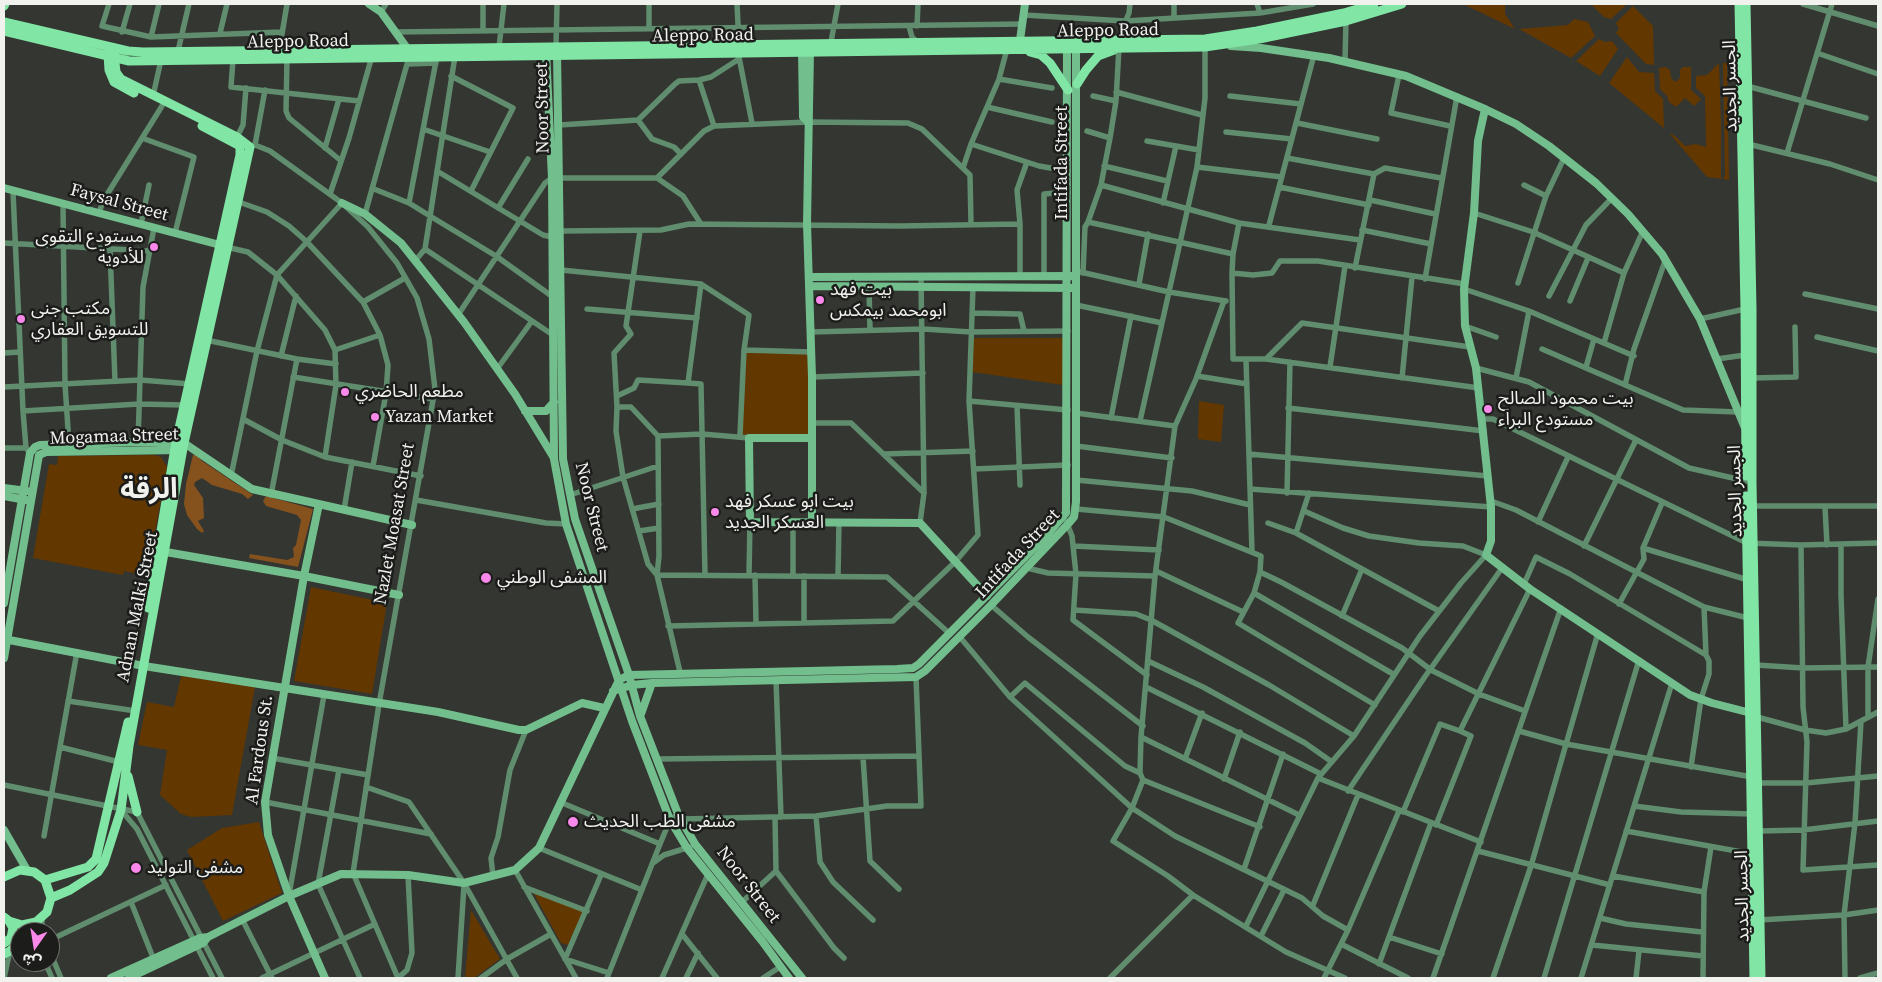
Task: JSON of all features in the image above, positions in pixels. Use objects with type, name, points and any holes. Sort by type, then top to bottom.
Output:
[{"type":"main road","points":[[371,4],[381,12],[408,56]]},
{"type":"main road","points":[[1025,4],[1020,45],[1041,55],[1057,70],[1068,90]]},
{"type":"main road","name":"Aleppo Road","points":[[1118,43],[1204,39],[1257,31],[1334,15],[1374,4]]},
{"type":"main road","name":"Aleppo Road","points":[[739,52],[831,42],[916,41],[1020,45],[1118,43],[1205,47],[1346,21],[1402,4]]},
{"type":"main road","name":"الجسر الجديد","points":[[1739,4],[1745,308],[1746,481],[1756,665],[1754,715]]},
{"type":"main road","name":"الجسر الجديد","points":[[1746,4],[1752,378],[1752,506],[1748,618],[1759,831],[1761,978]]},
{"type":"main road","name":"Aleppo Road","points":[[4,22],[111,47],[143,52],[282,50],[373,53],[437,60],[454,56],[557,50],[739,52],[1007,49],[1020,45]]},
{"type":"main road","name":"Aleppo Road","points":[[4,31],[129,61],[287,58],[373,53]]},
{"type":"main road","name":"Intifada Street","points":[[1072,43],[1077,84],[1076,274],[1072,288],[1068,330],[1068,465],[1073,504]]},
{"type":"main road","name":"Intifada Street","points":[[1072,43],[1068,90],[1068,192],[1076,274]]},
{"type":"main road","points":[[1077,84],[1098,56],[1118,43]]},
{"type":"main road","points":[[1219,45],[1314,55],[1399,74],[1457,96],[1516,124],[1564,158],[1612,198],[1643,231],[1666,261],[1700,318],[1745,428]]},
{"type":"main road","name":"Nazlet Moasat Street","points":[[111,47],[109,70],[114,82],[248,146]]},
{"type":"main road","name":"Aleppo Road","points":[[408,56],[499,47],[546,51]]},
{"type":"main road","name":"Noor Street","points":[[557,50],[559,125],[552,237],[554,459],[570,495],[575,519],[629,675],[640,716],[679,816],[695,844],[802,978]]},
{"type":"main road","name":"Noor Street","points":[[546,51],[561,231],[563,459],[561,474],[566,524],[632,721],[670,820],[687,848],[789,978]]},
{"type":"main road","points":[[806,51],[803,117],[808,122],[807,224],[812,378],[812,521]]},
{"type":"main road","name":"Nazlet Moasat Street","points":[[111,58],[120,79],[237,137],[248,146]]},
{"type":"main road","points":[[1484,109],[1478,141],[1474,213],[1464,287],[1465,326],[1479,388],[1491,504],[1491,541],[1486,555],[1527,586],[1672,683],[1701,699],[1754,715]]},
{"type":"main road","name":"Adnan Malki Street","points":[[51,898],[77,886],[98,872],[104,863],[120,810],[127,769],[133,710],[162,552],[184,405],[206,340],[223,246],[236,201],[248,146]]},
{"type":"main road","name":"Adnan Malki Street","points":[[179,446],[223,246],[248,146]]},
{"type":"main road","name":"Faysal Street","points":[[4,188],[13,192],[223,246]]},
{"type":"main road","points":[[342,204],[366,214],[401,243],[458,314],[497,369],[554,459],[563,459]]},
{"type":"main road","points":[[809,277],[1044,276],[1076,274]]},
{"type":"main road","points":[[809,286],[1072,288]]},
{"type":"main road","name":"Intifada Street","points":[[916,677],[925,671],[1027,568],[1066,521],[1073,504],[1076,480],[1076,305],[1072,288]]},
{"type":"main road","points":[[525,412],[546,410],[554,402]]},
{"type":"main road","points":[[811,438],[749,438],[750,522],[920,523],[987,596]]},
{"type":"main road","name":"Mogamaa Street","points":[[4,658],[5,640],[30,501],[27,491],[28,450],[40,445],[138,442],[179,446],[194,450],[231,476]]},
{"type":"main road","name":"Mogamaa Street","points":[[4,603],[6,576],[22,500],[39,455],[46,452],[179,446]]},
{"type":"main road","points":[[231,476],[252,489],[271,495],[412,525]]},
{"type":"main road","points":[[4,488],[27,491]]},
{"type":"main road","points":[[4,496],[30,501]]},
{"type":"main road","name":"Al Fardous St.","points":[[319,504],[304,576],[265,802],[268,835],[289,896],[325,978]]},
{"type":"main road","name":"Intifada Street","points":[[619,680],[629,675],[680,672],[913,668],[1066,521]]},
{"type":"main road","points":[[162,552],[304,576],[399,595]]},
{"type":"main road","points":[[5,640],[141,665],[438,712],[487,724],[526,730],[582,702],[604,708]]},
{"type":"main road","points":[[613,691],[632,685],[652,684],[916,677]]},
{"type":"main road","points":[[129,978],[242,919],[341,874],[408,875],[464,883],[515,870],[539,848],[604,708],[619,680]]},
{"type":"main road","points":[[640,716],[652,684]]},
{"type":"main road","name":"Adnan Malki Street","points":[[45,880],[73,874],[88,867],[96,859],[133,710]]},
{"type":"main road","points":[[127,769],[137,812]]},
{"type":"main road","name":"الجسر الجديد","points":[[1754,978],[1752,814],[1755,780]]},
{"type":"main road","points":[[4,830],[27,870]]},
{"type":"main road","points":[[4,877],[13,871],[27,870],[34,872],[45,880],[51,898],[46,912],[35,922]]},
{"type":"main road","points":[[7,953],[10,939]]},
{"type":"main road","points":[[111,978],[200,941]]},
{"type":"street","points":[[109,4],[102,26],[151,37],[282,32]]},
{"type":"street","points":[[122,32],[130,4]]},
{"type":"street","points":[[151,37],[159,4]]},
{"type":"street","points":[[178,52],[188,4]]},
{"type":"street","points":[[220,33],[227,4]]},
{"type":"street","points":[[287,4],[282,32],[282,50],[287,58],[286,111],[290,118],[340,160]]},
{"type":"street","points":[[381,12],[386,4]]},
{"type":"street","points":[[482,29],[483,4]]},
{"type":"street","points":[[499,47],[504,4]]},
{"type":"street","points":[[557,4],[557,50]]},
{"type":"street","points":[[648,4],[650,27]]},
{"type":"street","points":[[737,4],[739,52],[752,123]]},
{"type":"street","points":[[831,42],[838,4]]},
{"type":"street","points":[[916,26],[918,4]]},
{"type":"street","points":[[1130,4],[1129,13],[1118,43],[1116,101],[1101,185],[1085,227],[1076,274],[1232,302]]},
{"type":"street","points":[[1174,4],[1174,18]]},
{"type":"street","points":[[1257,4],[1260,13]]},
{"type":"street","points":[[395,32],[650,27],[916,26],[1023,19],[1125,21],[1260,13],[1313,4]]},
{"type":"street","points":[[1802,4],[1878,26]]},
{"type":"street","points":[[1787,153],[1832,4]]},
{"type":"street","points":[[1345,62],[1346,21]]},
{"type":"street","points":[[909,26],[912,38],[916,41]]},
{"type":"street","points":[[1140,421],[1197,167],[1202,115],[1205,47]]},
{"type":"street","points":[[963,168],[971,144],[999,79],[1007,49]]},
{"type":"street","points":[[559,125],[638,120],[679,81],[711,77],[739,52]]},
{"type":"street","points":[[330,194],[360,101],[373,53]]},
{"type":"street","points":[[1817,53],[1878,74]]},
{"type":"street","points":[[1269,225],[1314,55]]},
{"type":"street","points":[[366,214],[408,56]]},
{"type":"street","points":[[415,261],[425,249],[454,56]]},
{"type":"street","points":[[233,59],[231,87],[360,101]]},
{"type":"street","points":[[153,96],[161,60]]},
{"type":"street","points":[[409,203],[437,60]]},
{"type":"street","points":[[1399,74],[1391,113],[1450,126]]},
{"type":"street","points":[[451,76],[513,108],[472,191]]},
{"type":"street","points":[[999,79],[1052,88]]},
{"type":"street","points":[[699,80],[714,126]]},
{"type":"street","points":[[1747,86],[1866,118]]},
{"type":"street","points":[[237,137],[243,124],[246,88]]},
{"type":"street","points":[[248,146],[265,90]]},
{"type":"street","points":[[1116,92],[1202,115]]},
{"type":"street","points":[[1093,96],[1116,101]]},
{"type":"street","points":[[1230,96],[1301,104]]},
{"type":"street","points":[[1425,279],[1450,126],[1457,96]]},
{"type":"street","points":[[325,148],[340,99]]},
{"type":"street","points":[[99,213],[103,201],[162,106]]},
{"type":"street","points":[[988,107],[1052,122]]},
{"type":"street","points":[[638,120],[652,139],[674,147],[681,154]]},
{"type":"street","points":[[657,178],[704,131],[714,126],[808,122],[908,123],[922,130],[970,175],[971,224]]},
{"type":"street","points":[[1296,123],[1377,139]]},
{"type":"street","points":[[423,129],[490,152]]},
{"type":"street","points":[[1087,132],[1110,138]]},
{"type":"street","points":[[1226,132],[1292,139]]},
{"type":"street","points":[[142,138],[194,157],[175,233]]},
{"type":"street","points":[[1147,140],[1199,150]]},
{"type":"street","points":[[971,144],[1027,162],[1068,171]]},
{"type":"street","points":[[1748,144],[1787,153],[1878,180]]},
{"type":"street","name":"Nazlet Moasat Street","points":[[248,146],[270,151],[330,194],[368,227],[397,263],[417,298],[429,339],[435,390],[379,704],[353,873]]},
{"type":"street","points":[[1163,203],[1176,146]]},
{"type":"street","points":[[1288,158],[1374,174],[1385,168],[1441,178]]},
{"type":"street","points":[[1518,283],[1546,196],[1564,158]]},
{"type":"street","points":[[498,208],[528,159]]},
{"type":"street","points":[[1020,276],[1018,190],[1027,162]]},
{"type":"street","points":[[1104,166],[1167,181]]},
{"type":"street","points":[[1197,167],[1282,176]]},
{"type":"street","points":[[437,171],[520,222],[543,235],[552,237]]},
{"type":"street","points":[[1355,268],[1374,174]]},
{"type":"street","points":[[458,314],[545,183],[556,177],[657,178],[683,196],[701,224]]},
{"type":"street","points":[[141,224],[149,185]]},
{"type":"street","points":[[1101,185],[1239,223],[1269,225],[1360,240]]},
{"type":"street","points":[[1524,185],[1546,196]]},
{"type":"street","points":[[1279,187],[1435,214]]},
{"type":"street","points":[[374,189],[409,203],[496,256],[553,297]]},
{"type":"street","points":[[4,448],[28,450],[19,352],[13,192]]},
{"type":"street","points":[[1044,276],[1044,194],[1068,192]]},
{"type":"street","points":[[1549,296],[1571,250],[1586,225],[1612,198]]},
{"type":"street","points":[[236,201],[267,212],[289,226],[306,241],[363,302],[380,335],[388,365],[386,393],[373,466]]},
{"type":"street","points":[[63,204],[68,444]]},
{"type":"street","points":[[231,476],[257,351],[277,275],[306,241],[342,204]]},
{"type":"street","points":[[1474,213],[1533,232],[1624,273]]},
{"type":"street","points":[[1088,222],[1233,254]]},
{"type":"street","points":[[1239,223],[1233,254],[1232,273],[1233,359],[1266,359],[1479,388]]},
{"type":"street","points":[[561,231],[661,230],[676,225],[701,224],[900,226],[1020,224]]},
{"type":"street","points":[[138,442],[143,287],[154,228]]},
{"type":"street","points":[[640,230],[626,326],[632,334],[614,352],[617,396],[616,431],[623,478],[648,564],[657,574],[887,577],[915,600],[950,634]]},
{"type":"street","points":[[1362,230],[1431,244]]},
{"type":"street","points":[[1604,343],[1624,273],[1643,231]]},
{"type":"street","points":[[1139,284],[1148,234]]},
{"type":"street","points":[[4,243],[149,251]]},
{"type":"street","points":[[223,246],[248,252],[277,275],[325,330],[335,350],[336,385],[325,457]]},
{"type":"street","points":[[425,249],[554,335]]},
{"type":"street","points":[[110,250],[115,381]]},
{"type":"street","points":[[1570,301],[1588,258]]},
{"type":"street","points":[[1232,273],[1253,275],[1272,273],[1280,260],[1318,261],[1464,287],[1529,311],[1634,356]]},
{"type":"street","points":[[1625,385],[1634,356],[1634,349],[1666,261]]},
{"type":"street","points":[[1330,367],[1345,266]]},
{"type":"street","points":[[561,270],[701,284],[749,315],[744,350],[740,435]]},
{"type":"street","points":[[920,523],[924,492],[924,373],[921,276]]},
{"type":"street","points":[[1402,378],[1412,277]]},
{"type":"street","points":[[363,302],[406,278]]},
{"type":"street","points":[[688,383],[701,284]]},
{"type":"street","points":[[869,286],[870,330]]},
{"type":"street","points":[[668,626],[893,621],[955,562],[978,535],[969,402],[973,287]]},
{"type":"street","points":[[1805,294],[1878,308]]},
{"type":"street","points":[[282,356],[296,296]]},
{"type":"street","points":[[1224,301],[1197,376],[1175,426],[1155,573],[1141,737],[1140,773],[1142,780],[1132,808],[1113,841],[1168,876],[1193,895],[1286,952],[1345,978]]},
{"type":"street","points":[[1076,305],[1162,323]]},
{"type":"street","points":[[1700,318],[1745,308]]},
{"type":"street","points":[[588,309],[697,318]]},
{"type":"street","points":[[1516,378],[1529,311]]},
{"type":"street","points":[[972,313],[1020,314],[1024,331]]},
{"type":"street","points":[[1111,418],[1131,316]]},
{"type":"street","points":[[497,369],[532,321]]},
{"type":"street","points":[[1266,359],[1302,322],[1406,339],[1470,347]]},
{"type":"street","points":[[1465,326],[1496,337]]},
{"type":"street","points":[[1752,378],[1796,377],[1795,327]]},
{"type":"street","points":[[811,332],[923,329],[971,332],[1068,330]]},
{"type":"street","points":[[335,350],[380,335]]},
{"type":"street","points":[[1817,337],[1878,350]]},
{"type":"street","points":[[1586,367],[1594,339]]},
{"type":"street","points":[[206,340],[296,359],[336,364]]},
{"type":"street","points":[[1542,349],[1683,410],[1738,412]]},
{"type":"street","points":[[744,350],[811,352]]},
{"type":"street","points":[[4,352],[19,352]]},
{"type":"street","points":[[1717,359],[1745,355]]},
{"type":"street","points":[[271,495],[296,359]]},
{"type":"street","points":[[1246,360],[1252,552]]},
{"type":"street","points":[[1287,493],[1286,457],[1290,362]]},
{"type":"street","points":[[1476,368],[1529,382],[1689,468],[1746,481]]},
{"type":"street","points":[[812,378],[924,373]]},
{"type":"street","points":[[1197,376],[1247,384]]},
{"type":"street","points":[[293,377],[433,399]]},
{"type":"street","points":[[4,387],[140,380],[192,384]]},
{"type":"street","points":[[617,396],[634,388],[638,380],[701,384],[704,575]]},
{"type":"street","points":[[969,402],[1068,410]]},
{"type":"street","points":[[23,411],[139,404],[184,405]]},
{"type":"street","points":[[1017,406],[1020,485]]},
{"type":"street","points":[[617,407],[631,407],[658,436],[659,528],[657,574],[680,672]]},
{"type":"street","points":[[1288,408],[1484,431]]},
{"type":"street","points":[[1076,413],[1175,426]]},
{"type":"street","points":[[1482,419],[1493,419],[1616,481],[1750,544],[1842,545],[1878,543]]},
{"type":"street","points":[[243,420],[282,440],[325,457],[420,476]]},
{"type":"street","points":[[812,423],[851,423],[924,492]]},
{"type":"street","points":[[658,436],[702,434],[740,435],[749,438]]},
{"type":"street","points":[[1584,546],[1636,440]]},
{"type":"street","points":[[1076,446],[1172,458]]},
{"type":"street","points":[[884,454],[973,451]]},
{"type":"street","points":[[1249,454],[1488,476]]},
{"type":"street","points":[[1538,522],[1568,457]]},
{"type":"street","points":[[344,510],[352,462]]},
{"type":"street","points":[[974,469],[1068,465]]},
{"type":"street","points":[[570,495],[658,466]]},
{"type":"street","points":[[1076,480],[1192,491],[1250,505]]},
{"type":"street","points":[[1250,489],[1287,493],[1491,504],[1516,510],[1704,607],[1748,618]]},
{"type":"street","points":[[1296,532],[1309,493]]},
{"type":"street","points":[[416,500],[546,523],[566,524]]},
{"type":"street","points":[[1619,604],[1644,558],[1643,548],[1662,503]]},
{"type":"street","points":[[632,509],[659,504]]},
{"type":"street","points":[[1073,504],[1164,517],[1261,556],[1260,572],[1254,593],[1238,623],[1375,705]]},
{"type":"street","points":[[1752,506],[1878,506]]},
{"type":"street","points":[[1825,507],[1827,545]]},
{"type":"street","points":[[1246,926],[1319,776],[1354,736],[1407,654],[1439,611],[1486,555],[1463,546],[1419,543],[1369,536],[1343,528],[1304,511]]},
{"type":"street","points":[[1066,521],[1073,546],[1076,574],[1073,620],[1147,675]]},
{"type":"street","points":[[750,522],[756,624]]},
{"type":"street","points":[[793,522],[793,576]]},
{"type":"street","points":[[838,576],[839,522]]},
{"type":"street","points":[[1268,523],[1296,532],[1439,611]]},
{"type":"street","points":[[639,531],[659,528]]},
{"type":"street","points":[[1800,545],[1806,783],[1803,830],[1804,870],[1878,865]]},
{"type":"street","points":[[1842,545],[1843,667],[1846,729]]},
{"type":"street","points":[[1073,546],[1159,550]]},
{"type":"street","points":[[1643,548],[1748,580]]},
{"type":"street","points":[[1460,731],[1479,694],[1527,586],[1536,557],[1570,574],[1706,654]]},
{"type":"street","points":[[1027,568],[1048,573],[1155,573],[1243,612]]},
{"type":"street","points":[[1348,791],[1502,568]]},
{"type":"street","points":[[1342,616],[1362,569]]},
{"type":"street","points":[[1260,572],[1402,648],[1407,654],[1431,670],[1479,694],[1525,711]]},
{"type":"street","points":[[6,576],[17,578]]},
{"type":"street","points":[[804,576],[804,623]]},
{"type":"street","points":[[1254,593],[1393,674]]},
{"type":"street","points":[[1868,717],[1868,668],[1878,599]]},
{"type":"street","points":[[991,605],[1028,637],[1142,726]]},
{"type":"street","points":[[1691,767],[1701,699],[1708,674],[1709,661],[1706,654],[1704,607]]},
{"type":"street","points":[[1433,978],[1561,608]]},
{"type":"street","points":[[1074,610],[1136,614],[1152,620],[1214,653],[1354,736]]},
{"type":"street","points":[[1493,978],[1531,866],[1598,633]]},
{"type":"street","points":[[959,636],[1010,697],[1132,808],[1174,836],[1313,905],[1323,916],[1348,930]]},
{"type":"street","points":[[44,836],[76,652]]},
{"type":"street","points":[[1544,978],[1639,660]]},
{"type":"street","points":[[1148,661],[1203,687],[1305,743],[1332,762]]},
{"type":"street","points":[[1756,665],[1803,668],[1868,668],[1878,666]]},
{"type":"street","points":[[565,959],[608,976],[670,820],[679,816],[816,816],[866,811],[887,806],[921,806],[916,677]]},
{"type":"street","points":[[776,680],[779,759],[776,871],[834,948],[844,958]]},
{"type":"street","points":[[1010,697],[1025,683],[1125,766],[1140,773]]},
{"type":"street","points":[[1581,978],[1672,683]]},
{"type":"street","points":[[1146,687],[1284,754],[1319,776],[1348,791],[1481,842]]},
{"type":"street","points":[[289,896],[324,695]]},
{"type":"street","points":[[68,701],[133,710]]},
{"type":"street","points":[[1754,715],[1805,730],[1826,733],[1846,729],[1878,712]]},
{"type":"street","points":[[1185,759],[1202,713]]},
{"type":"street","points":[[1845,978],[1844,915],[1859,779],[1861,721]]},
{"type":"street","points":[[1324,978],[1348,930],[1440,724],[1471,736],[1433,824],[1379,964]]},
{"type":"street","points":[[493,876],[491,858],[498,837],[510,770],[526,730]]},
{"type":"street","points":[[1519,731],[1566,744],[1755,780],[1806,783],[1878,776]]},
{"type":"street","points":[[1224,779],[1240,732]]},
{"type":"street","points":[[1141,737],[1299,815]]},
{"type":"street","points":[[60,747],[119,762]]},
{"type":"street","points":[[1244,870],[1284,754]]},
{"type":"street","points":[[657,759],[919,756]]},
{"type":"street","points":[[863,757],[870,861],[899,889]]},
{"type":"street","points":[[272,758],[368,775]]},
{"type":"street","points":[[339,770],[318,884],[360,978]]},
{"type":"street","points":[[1142,780],[1260,827]]},
{"type":"street","points":[[4,785],[137,812],[200,941],[213,978]]},
{"type":"street","points":[[366,787],[409,802],[464,883],[517,978]]},
{"type":"street","points":[[1313,905],[1358,795]]},
{"type":"street","points":[[265,802],[431,834]]},
{"type":"street","points":[[560,802],[660,844]]},
{"type":"street","points":[[1634,806],[1681,812],[1752,814]]},
{"type":"street","points":[[120,810],[137,829],[166,885],[222,978]]},
{"type":"street","points":[[816,816],[820,862],[833,882],[873,920]]},
{"type":"street","points":[[1759,831],[1803,830],[1878,821]]},
{"type":"street","points":[[1626,832],[1753,854]]},
{"type":"street","points":[[652,864],[664,854],[695,844]]},
{"type":"street","points":[[1703,978],[1702,932],[1704,892],[1711,847]]},
{"type":"street","points":[[539,848],[601,875],[642,890]]},
{"type":"street","points":[[1478,851],[1610,885]]},
{"type":"street","points":[[515,870],[576,978]]},
{"type":"street","points":[[742,902],[776,871]]},
{"type":"street","points":[[353,873],[398,978],[407,970],[412,953],[408,875]]},
{"type":"street","points":[[662,978],[708,874]]},
{"type":"street","points":[[565,959],[601,875]]},
{"type":"street","points":[[1613,876],[1704,892]]},
{"type":"street","points":[[458,978],[463,929],[464,883]]},
{"type":"street","points":[[60,935],[166,885]]},
{"type":"street","points":[[523,887],[587,911]]},
{"type":"street","points":[[1262,936],[1284,890]]},
{"type":"street","points":[[1110,978],[1193,895]]},
{"type":"street","points":[[132,902],[154,960]]},
{"type":"street","points":[[1759,920],[1844,915],[1878,910]]},
{"type":"street","points":[[42,917],[42,922]]},
{"type":"street","points":[[1600,918],[1626,924],[1702,932]]},
{"type":"street","points":[[242,919],[271,976]]},
{"type":"street","points":[[262,978],[271,976],[313,953],[375,924]]},
{"type":"street","points":[[482,978],[507,959],[551,934]]},
{"type":"street","points":[[682,934],[717,978]]},
{"type":"street","points":[[1389,937],[1442,954]]},
{"type":"street","points":[[1341,944],[1408,978]]},
{"type":"street","points":[[1592,945],[1703,956]]},
{"type":"street","points":[[1636,978],[1639,951]]},
{"type":"street","points":[[4,978],[7,953]]},
{"type":"street","points":[[686,978],[698,953]]},
{"type":"street","points":[[763,978],[780,967]]},
{"type":"street","points":[[1860,978],[1878,973]]},
{"type":"shaded area","points":[[1463,4],[1505,4],[1505,14],[1515,29]]},
{"type":"shaded area","points":[[1591,4],[1627,4],[1611,19],[1604,17]]},
{"type":"shaded area","points":[[1633,6],[1653,26],[1654,65],[1646,64],[1616,33],[1619,29],[1616,23]]},
{"type":"shaded area","points":[[1574,19],[1588,22],[1595,36],[1571,58],[1519,29],[1568,25]]},
{"type":"shaded area","points":[[1599,39],[1605,42],[1612,41],[1618,49],[1600,76],[1576,61]]},
{"type":"shaded area","points":[[1627,57],[1639,72],[1654,73],[1655,91],[1663,99],[1664,128],[1609,83]]},
{"type":"shaded area","points":[[1719,63],[1721,179],[1707,177],[1669,133],[1685,146],[1696,144],[1706,147],[1705,96],[1696,88],[1696,76],[1707,75]]},
{"type":"shaded area","points":[[1723,63],[1727,63],[1729,180],[1723,179],[1725,175]]},
{"type":"shaded area","points":[[1666,67],[1670,70],[1671,78],[1675,82],[1680,78],[1680,70],[1683,67],[1691,67],[1691,90],[1701,99],[1694,106],[1685,98],[1676,107],[1669,102],[1667,96],[1660,89],[1659,68]]},
{"type":"shaded area","points":[[973,338],[1063,338],[1063,385],[972,372]]},
{"type":"shaded area","points":[[745,352],[809,354],[809,436],[749,436],[742,434]]},
{"type":"shaded area","points":[[1199,401],[1224,405],[1221,442],[1198,439]]},
{"type":"shaded area","points":[[154,455],[161,457],[167,467],[147,576],[124,571],[123,575],[33,558],[49,464],[57,465],[58,456]]},
{"type":"shaded area","points":[[193,455],[196,455],[253,495],[248,499],[242,494],[212,485],[202,478],[195,482],[194,485],[203,498],[204,518],[198,521],[204,531],[202,533],[187,515],[184,504],[186,484]]},
{"type":"shaded area","points":[[266,496],[313,509],[298,567],[249,558],[250,554],[287,560],[294,557],[293,548],[296,545],[301,520],[297,515],[266,506],[263,501]]},
{"type":"shaded area","points":[[311,587],[387,603],[372,694],[294,681]]},
{"type":"shaded area","points":[[181,676],[255,687],[232,815],[191,817],[181,814],[160,795],[167,750],[138,745],[147,702],[174,707]]},
{"type":"shaded area","points":[[259,822],[282,893],[223,921],[187,850],[222,828]]},
{"type":"shaded area","points":[[533,892],[583,911],[568,945],[561,943]]},
{"type":"shaded area","points":[[471,910],[500,959],[474,978],[465,978]]},
{"type":"place","name":"مستودع التقوى للأدوية","points":[[154,247]]},
{"type":"place","name":"بيت فهد ابومحمد بيمكس","points":[[820,300]]},
{"type":"place","name":"مكتب جنى للتسويق العقاري","points":[[21,319]]},
{"type":"place","name":"مطعم الحاضري","points":[[345,392]]},
{"type":"place","name":"بيت محمود الصالح مستودع البراء","points":[[1488,409]]},
{"type":"place","name":"Yazan Market","points":[[375,417]]},
{"type":"place","name":"بيت ابو عسكر فهد العسكر الجديد","points":[[715,512]]},
{"type":"place","name":"المشفى الوطني","points":[[486,578]]},
{"type":"place","name":"مشفى الطب الحديث","points":[[573,822]]},
{"type":"place","name":"مشفى التوليد","points":[[136,868]]},
{"type":"district","name":"الرقة","points":[[149,491]]}]
